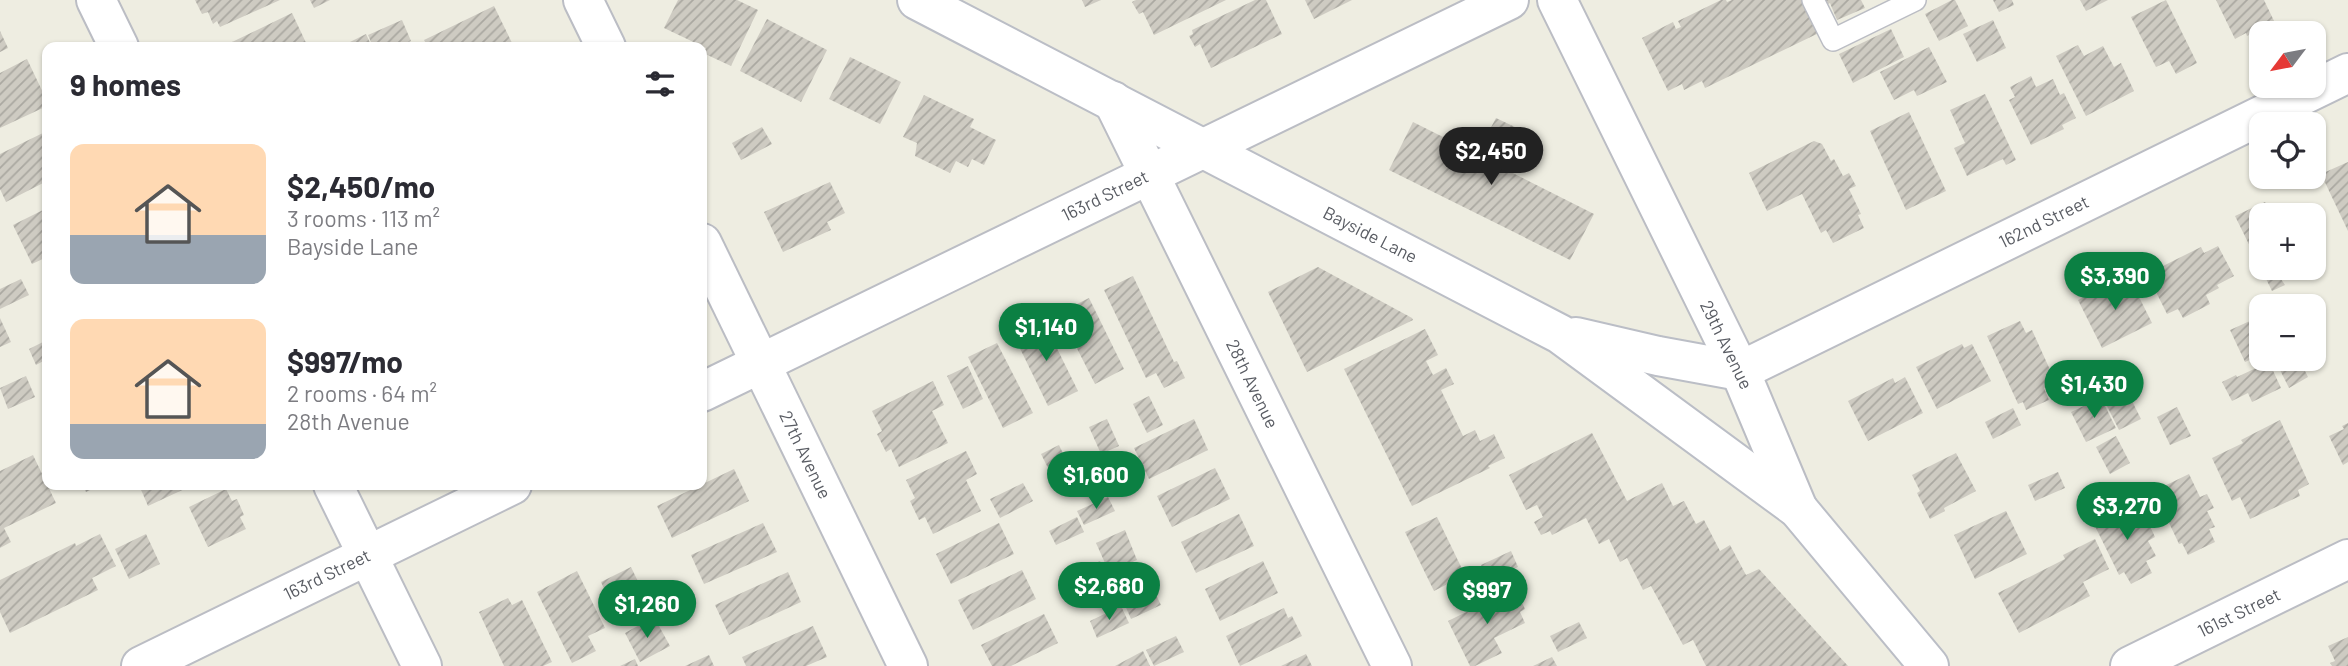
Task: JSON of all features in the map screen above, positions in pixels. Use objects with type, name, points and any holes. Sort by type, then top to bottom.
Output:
[{"type":"street","points":[[96,0],[117,42]]},
{"type":"street","points":[[583,0],[604,42]]},
{"type":"street","name":"Bayside Lane","points":[[917,0],[1560,334],[1798,509]]},
{"type":"street","name":"163rd Street","points":[[707,390],[1509,0]]},
{"type":"street","name":"29th Avenue","points":[[1557,0],[1740,371],[1798,509],[1929,666]]},
{"type":"street","name":"162nd Street","points":[[1740,371],[2348,73]]},
{"type":"street","name":"28th Avenue","points":[[1113,102],[1392,666]]},
{"type":"street","name":"27th Avenue","points":[[707,253],[908,666]]},
{"type":"street","points":[[1560,334],[1740,371]]},
{"type":"street","points":[[334,490],[422,666]]},
{"type":"street","name":"163rd Street","points":[[141,666],[502,490]]},
{"type":"street","name":"161st Street","points":[[2130,666],[2348,559]]},
{"type":"lane","points":[[1813,0],[1833,40],[1915,0]]},
{"type":"building","points":[[195,0],[280,0],[220,27],[217,21],[213,24],[208,12],[202,14]]},
{"type":"building","points":[[310,0],[330,0],[314,8]]},
{"type":"building","points":[[678,0],[737,0],[758,10],[731,66],[707,55],[707,42],[693,42],[664,28]]},
{"type":"building","points":[[1082,0],[1101,0],[1085,7]]},
{"type":"building","points":[[1226,0],[1154,35],[1143,12],[1139,14],[1132,2]]},
{"type":"building","points":[[1255,0],[1266,0],[1282,34],[1211,68],[1200,44],[1195,47],[1189,36],[1193,34],[1192,30]]},
{"type":"building","points":[[1305,0],[1352,0],[1314,19]]},
{"type":"building","points":[[1721,0],[1808,0],[1823,31],[1705,88],[1702,81],[1684,90],[1682,84],[1668,91],[1642,38],[1673,22],[1676,29],[1681,27],[1678,21]]},
{"type":"building","points":[[1822,0],[1861,0],[1865,8],[1837,20],[1830,3],[1825,6]]},
{"type":"building","points":[[1955,0],[1968,26],[1939,41],[1925,14]]},
{"type":"building","points":[[1993,0],[2012,0],[2014,5],[1999,12]]},
{"type":"building","points":[[2080,0],[2108,0],[2086,11]]},
{"type":"building","points":[[2166,0],[2197,63],[2176,74],[2169,61],[2156,67],[2131,17]]},
{"type":"building","points":[[2216,0],[2264,0],[2274,21],[2249,21],[2249,35],[2246,33],[2235,39]]},
{"type":"building","points":[[494,6],[512,42],[425,42],[424,40]]},
{"type":"building","points":[[292,13],[306,42],[232,42]]},
{"type":"building","points":[[767,19],[827,50],[801,102],[740,71]]},
{"type":"building","points":[[402,20],[411,41],[371,42],[368,35]]},
{"type":"building","points":[[1993,20],[2006,48],[1977,62],[1963,34]]},
{"type":"building","points":[[1891,29],[1904,57],[1853,83],[1839,54]]},
{"type":"building","points":[[0,31],[8,48],[0,52]]},
{"type":"building","points":[[366,34],[370,42],[350,42]]},
{"type":"building","points":[[2078,45],[2084,56],[2103,46],[2114,67],[2121,63],[2134,91],[2086,116],[2056,56]]},
{"type":"building","points":[[1929,47],[1947,82],[1917,96],[1914,90],[1894,100],[1880,72]]},
{"type":"building","points":[[850,57],[901,82],[880,124],[829,99]]},
{"type":"building","points":[[27,59],[42,90],[42,108],[0,128],[0,73]]},
{"type":"building","points":[[2031,76],[2036,87],[2053,79],[2060,95],[2064,93],[2076,118],[2062,125],[2064,129],[2031,145],[2009,100],[2015,97],[2010,87]]},
{"type":"building","points":[[1985,94],[2016,160],[2006,165],[2003,159],[1967,176],[1954,148],[1965,143],[1950,110]]},
{"type":"building","points":[[924,95],[974,119],[970,127],[996,140],[984,165],[972,159],[968,167],[956,161],[950,173],[915,156],[917,143],[903,137]]},
{"type":"building","points":[[1909,112],[1946,191],[1906,210],[1870,131]]},
{"type":"building","points":[[1496,118],[1517,128],[1499,166],[1594,214],[1570,260],[1389,170],[1413,122],[1477,154]]},
{"type":"building","points":[[762,127],[772,144],[741,160],[732,143]]},
{"type":"building","points":[[42,133],[42,184],[6,202],[0,189],[0,154]]},
{"type":"building","points":[[1814,141],[1822,144],[1843,176],[1849,173],[1856,186],[1849,189],[1861,214],[1858,215],[1864,228],[1833,243],[1826,230],[1821,233],[1802,194],[1767,211],[1749,173]]},
{"type":"building","points":[[2348,162],[2348,231],[2326,185],[2326,172]]},
{"type":"building","points":[[830,182],[845,213],[827,222],[831,230],[783,252],[764,212]]},
{"type":"building","points":[[2249,209],[2249,244],[2235,216]]},
{"type":"building","points":[[42,210],[42,259],[32,264],[13,225]]},
{"type":"building","points":[[2218,246],[2234,276],[2206,295],[2210,304],[2183,318],[2178,309],[2167,314],[2147,274],[2201,247],[2204,253]]},
{"type":"building","points":[[1318,267],[1413,320],[1307,372],[1268,292]]},
{"type":"building","points":[[2128,275],[2152,323],[2102,348],[2078,300]]},
{"type":"building","points":[[1133,276],[1174,362],[1177,361],[1185,378],[1164,388],[1156,373],[1146,378],[1104,290]]},
{"type":"building","points":[[21,279],[29,295],[0,309],[0,289]]},
{"type":"building","points":[[2267,280],[2282,280],[2285,285],[2272,291]]},
{"type":"building","points":[[1089,298],[1124,369],[1095,384],[1059,313]]},
{"type":"building","points":[[0,318],[11,342],[0,347]]},
{"type":"building","points":[[1043,320],[1078,391],[1048,406],[1013,334]]},
{"type":"building","points":[[2020,321],[2026,333],[2032,330],[2056,383],[2044,388],[2049,400],[2026,410],[2023,402],[2018,404],[1987,336]]},
{"type":"building","points":[[2249,321],[2249,360],[2245,362],[2230,330]]},
{"type":"building","points":[[1425,329],[1438,355],[1426,361],[1433,375],[1446,368],[1454,384],[1441,390],[1463,436],[1475,430],[1480,441],[1494,434],[1505,458],[1412,506],[1344,369]]},
{"type":"building","points":[[42,342],[42,362],[36,365],[29,349]]},
{"type":"building","points":[[997,343],[1033,413],[1003,428],[968,357]]},
{"type":"building","points":[[1962,344],[1964,348],[1972,344],[1991,381],[1937,409],[1916,367]]},
{"type":"building","points":[[968,366],[983,399],[963,409],[947,376]]},
{"type":"building","points":[[2250,371],[2273,371],[2281,388],[2252,402],[2248,393],[2232,401],[2222,382],[2236,375],[2237,377]]},
{"type":"building","points":[[2280,371],[2305,371],[2308,377],[2289,388]]},
{"type":"building","points":[[26,376],[35,397],[8,409],[0,388]]},
{"type":"building","points":[[1905,377],[1923,413],[1868,441],[1848,401],[1893,378],[1895,383]]},
{"type":"building","points":[[933,381],[944,405],[932,411],[948,443],[899,467],[891,449],[886,452],[877,434],[882,431],[872,411]]},
{"type":"building","points":[[2124,385],[2141,419],[2119,430],[2102,396]]},
{"type":"building","points":[[1149,396],[1163,425],[1147,433],[1133,404]]},
{"type":"building","points":[[2101,398],[2116,428],[2086,442],[2071,412]]},
{"type":"building","points":[[2177,407],[2191,436],[2170,445],[2157,417]]},
{"type":"building","points":[[2013,408],[2021,425],[1993,439],[1985,422]]},
{"type":"building","points":[[1107,419],[1119,446],[1101,454],[1089,427]]},
{"type":"building","points":[[1194,419],[1208,450],[1149,479],[1134,448]]},
{"type":"building","points":[[2280,420],[2309,484],[2298,490],[2300,496],[2250,519],[2240,497],[2232,501],[2212,458]]},
{"type":"building","points":[[2348,423],[2348,462],[2343,465],[2329,436],[2344,429],[2342,426]]},
{"type":"building","points":[[1592,433],[1627,501],[1662,483],[1673,506],[1684,501],[1696,524],[1704,520],[1720,551],[1730,545],[1746,575],[1759,569],[1848,666],[1706,666],[1693,640],[1683,645],[1651,586],[1643,590],[1627,558],[1620,562],[1609,539],[1599,544],[1586,518],[1552,535],[1550,531],[1541,535],[1534,522],[1543,517],[1537,505],[1526,510],[1509,475]]},
{"type":"building","points":[[2116,436],[2130,463],[2110,474],[2096,447]]},
{"type":"building","points":[[1059,445],[1072,472],[1054,480],[1041,454]]},
{"type":"building","points":[[966,451],[977,474],[966,480],[981,511],[933,534],[925,517],[919,520],[910,501],[915,498],[906,480]]},
{"type":"building","points":[[1956,453],[1976,491],[1944,508],[1945,511],[1930,519],[1917,493],[1920,491],[1912,475]]},
{"type":"building","points":[[33,455],[42,474],[42,490],[50,490],[56,503],[4,528],[11,542],[0,548],[0,471]]},
{"type":"building","points":[[1215,468],[1230,499],[1172,527],[1157,496]]},
{"type":"building","points":[[734,469],[749,501],[672,538],[657,506],[690,490],[707,490],[707,482]]},
{"type":"building","points":[[2058,472],[2065,488],[2035,501],[2028,485]]},
{"type":"building","points":[[2189,474],[2200,497],[2207,494],[2214,508],[2207,511],[2215,527],[2209,529],[2215,542],[2188,555],[2182,543],[2179,544],[2154,491]]},
{"type":"building","points":[[1023,483],[1033,501],[1000,518],[990,499]]},
{"type":"building","points":[[141,490],[182,490],[148,506]]},
{"type":"building","points":[[226,490],[232,501],[237,499],[244,515],[240,517],[246,529],[208,547],[189,507]]},
{"type":"building","points":[[1108,497],[1115,511],[1084,525],[1077,511]]},
{"type":"building","points":[[2129,502],[2140,526],[2148,522],[2155,537],[2148,541],[2156,556],[2146,561],[2152,573],[2131,584],[2124,572],[2119,575],[2092,520]]},
{"type":"building","points":[[2006,511],[2027,554],[1975,579],[1954,535]]},
{"type":"building","points":[[1239,514],[1254,546],[1196,573],[1181,542]]},
{"type":"building","points":[[1077,517],[1084,532],[1056,545],[1049,531]]},
{"type":"building","points":[[1437,517],[1465,575],[1434,591],[1405,532]]},
{"type":"building","points":[[763,523],[777,552],[704,584],[691,555]]},
{"type":"building","points":[[999,523],[1014,554],[951,584],[936,554]]},
{"type":"building","points":[[1125,530],[1137,560],[1109,572],[1096,543]]},
{"type":"building","points":[[100,534],[116,566],[92,578],[98,590],[10,633],[0,612],[0,580],[75,543],[76,546]]},
{"type":"building","points":[[146,534],[160,564],[129,579],[115,549]]},
{"type":"building","points":[[2095,539],[2109,569],[2083,582],[2090,596],[2019,633],[1998,593],[2065,559],[2063,555]]},
{"type":"building","points":[[1511,551],[1518,567],[1488,581],[1481,565]]},
{"type":"building","points":[[1100,561],[1108,576],[1074,593],[1067,577]]},
{"type":"building","points":[[1263,561],[1278,593],[1220,621],[1205,589]]},
{"type":"building","points":[[631,567],[646,598],[615,613],[601,582]]},
{"type":"building","points":[[1022,570],[1036,599],[973,630],[958,600]]},
{"type":"building","points":[[577,571],[605,628],[588,636],[596,651],[572,663],[537,592]]},
{"type":"building","points":[[788,572],[801,602],[729,635],[715,605]]},
{"type":"building","points":[[1515,588],[1525,609],[1520,612],[1525,623],[1494,638],[1502,653],[1470,666],[1448,621]]},
{"type":"building","points":[[1153,589],[1161,605],[1131,619],[1124,603]]},
{"type":"building","points":[[508,598],[512,605],[522,600],[552,662],[543,666],[504,666],[479,612]]},
{"type":"building","points":[[1121,606],[1129,623],[1097,638],[1090,621]]},
{"type":"building","points":[[1284,608],[1288,618],[1292,616],[1302,636],[1240,666],[1226,636]]},
{"type":"building","points":[[1044,614],[1058,643],[1011,666],[992,666],[981,645]]},
{"type":"building","points":[[654,617],[670,646],[640,662],[625,633]]},
{"type":"building","points":[[1579,622],[1587,638],[1558,652],[1550,636]]},
{"type":"building","points":[[813,626],[827,657],[806,666],[746,666],[742,657]]},
{"type":"building","points":[[1176,636],[1184,652],[1154,666],[1146,650]]},
{"type":"building","points":[[2348,637],[2348,666],[2332,666],[2330,663],[2335,661],[2328,646]]},
{"type":"building","points":[[1143,651],[1150,666],[1115,666]]},
{"type":"building","points":[[1306,654],[1312,666],[1281,666]]},
{"type":"building","points":[[709,655],[714,666],[685,666]]},
{"type":"building","points":[[1552,657],[1557,666],[1533,666]]},
{"type":"building","points":[[635,659],[638,666],[620,666]]}]
